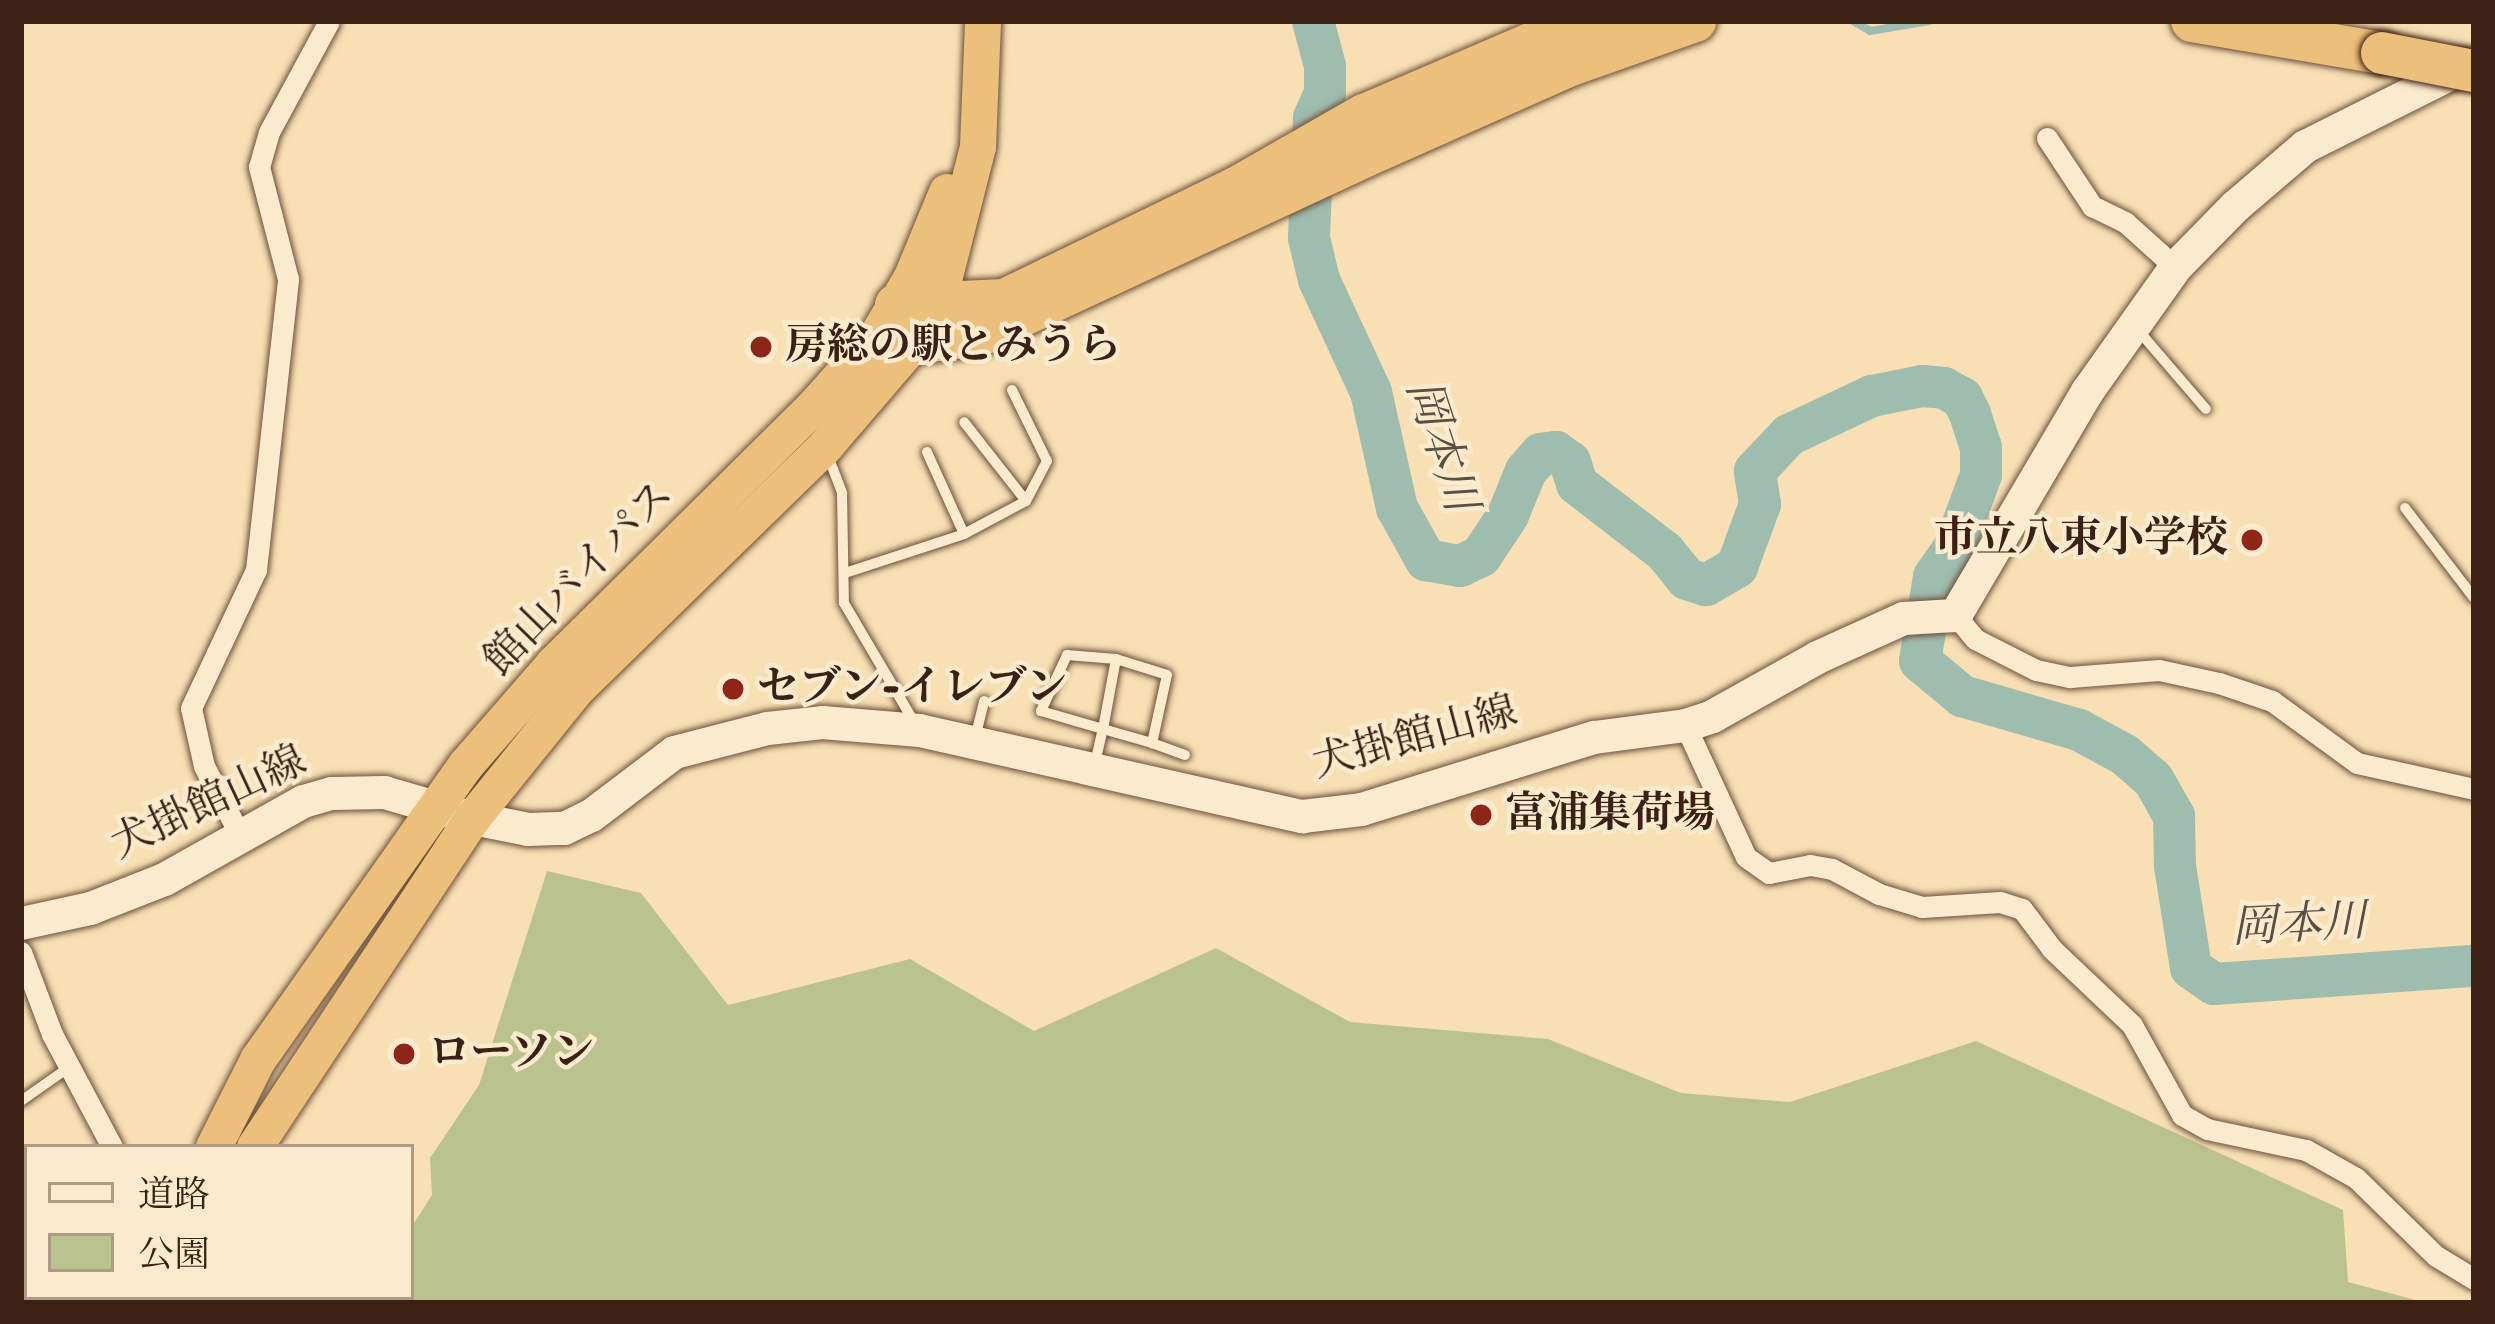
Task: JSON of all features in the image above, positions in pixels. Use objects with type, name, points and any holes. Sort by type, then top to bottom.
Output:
[{"type":"highway","name":"館山バイパス","points":[[939,300],[978,147],[983,21]]},
{"type":"highway","points":[[905,324],[957,340],[1004,326],[1551,34],[1634,21]]},
{"type":"highway","points":[[1371,132],[1695,21]]},
{"type":"highway","points":[[2192,21],[2474,67]]},
{"type":"highway","name":"館山バイパス","points":[[216,1144],[258,1060],[346,928],[578,689],[825,447],[905,324],[984,68]]},
{"type":"highway","points":[[905,324],[939,300],[970,304],[1004,300],[1241,200]]},
{"type":"highway","name":"館山バイパス","points":[[257,1144],[456,812],[467,764],[554,664],[812,410],[877,336],[905,324]]},
{"type":"main road","points":[[1950,614],[2132,323],[2175,267],[2251,191],[2306,146],[2474,67]]},
{"type":"main road","name":"犬掛館山線","points":[[21,923],[90,908],[164,879],[303,801],[332,793],[384,792],[528,829],[564,828],[591,815],[674,752],[720,736],[822,722],[975,740],[1302,816],[1361,809],[1594,736],[1685,725],[1903,618],[1950,614]]},
{"type":"street","points":[[242,837],[204,766],[191,708],[256,570],[288,278],[260,167],[269,132],[329,21]]},
{"type":"street","points":[[2047,138],[2092,206],[2125,221],[2175,267]]},
{"type":"street","points":[[1950,614],[1975,639],[2036,670],[2070,677],[2159,670],[2219,683],[2272,701],[2357,763],[2474,789]]},
{"type":"street","points":[[1685,725],[1746,857],[1769,872],[1810,865],[1832,869],[1922,907],[2000,902],[2022,909],[2052,949],[2132,1025],[2182,1115],[2207,1130],[2306,1150],[2323,1159],[2356,1178],[2436,1256],[2474,1279]]},
{"type":"street","points":[[21,952],[25,974],[104,1144]]},
{"type":"lane","points":[[2132,323],[2206,410]]},
{"type":"lane","points":[[845,573],[964,534],[1026,501],[1047,461],[1012,390]]},
{"type":"lane","points":[[964,422],[1026,501]]},
{"type":"lane","points":[[825,447],[842,493],[844,603],[919,730]]},
{"type":"lane","points":[[927,452],[964,534]]},
{"type":"lane","points":[[2405,508],[2474,598]]},
{"type":"lane","points":[[1152,743],[1167,675],[1116,659],[1066,655],[1041,711],[1186,755]]},
{"type":"lane","points":[[1094,769],[1116,659]]},
{"type":"lane","points":[[975,740],[984,700]]},
{"type":"lane","points":[[21,1102],[68,1068]]},
{"type":"green space","points":[[547,871],[641,893],[728,1005],[910,959],[1034,1031],[1216,948],[1350,1022],[1548,1039],[1681,1093],[1790,1102],[1976,1041],[2343,1210],[2348,1282],[2427,1303],[339,1303],[414,1300],[414,1223],[432,1195],[430,1158],[479,1085]]},
{"type":"waterway","name":"岡本川","points":[[1313,21],[1325,66],[1325,93],[1314,118],[1309,238],[1319,280],[1371,392],[1397,508],[1426,560],[1460,566],[1481,556],[1508,515],[1526,471],[1541,454],[1556,452],[1570,462],[1577,484],[1665,552],[1687,579],[1706,585],[1737,567],[1760,504],[1755,471],[1789,435],[1872,396],[1922,386],[1944,388],[1962,398],[1970,414],[1981,447],[1981,475],[1954,548],[1934,577],[1920,661],[1962,696],[2079,730],[2125,755],[2153,779],[2174,816],[2175,866],[2191,968],[2214,984],[2474,966]]},
{"type":"waterway","points":[[1853,21],[1870,31],[1929,21]]},
{"type":"place","name":"房総の駅とみうら","points":[[761,347]]},
{"type":"place","name":"市立八束小学校","points":[[2252,540]]},
{"type":"place","name":"セブン-イレブン","points":[[733,689]]},
{"type":"place","name":"富浦集荷場","points":[[1481,815]]},
{"type":"place","name":"ローソン","points":[[404,1054]]}]
